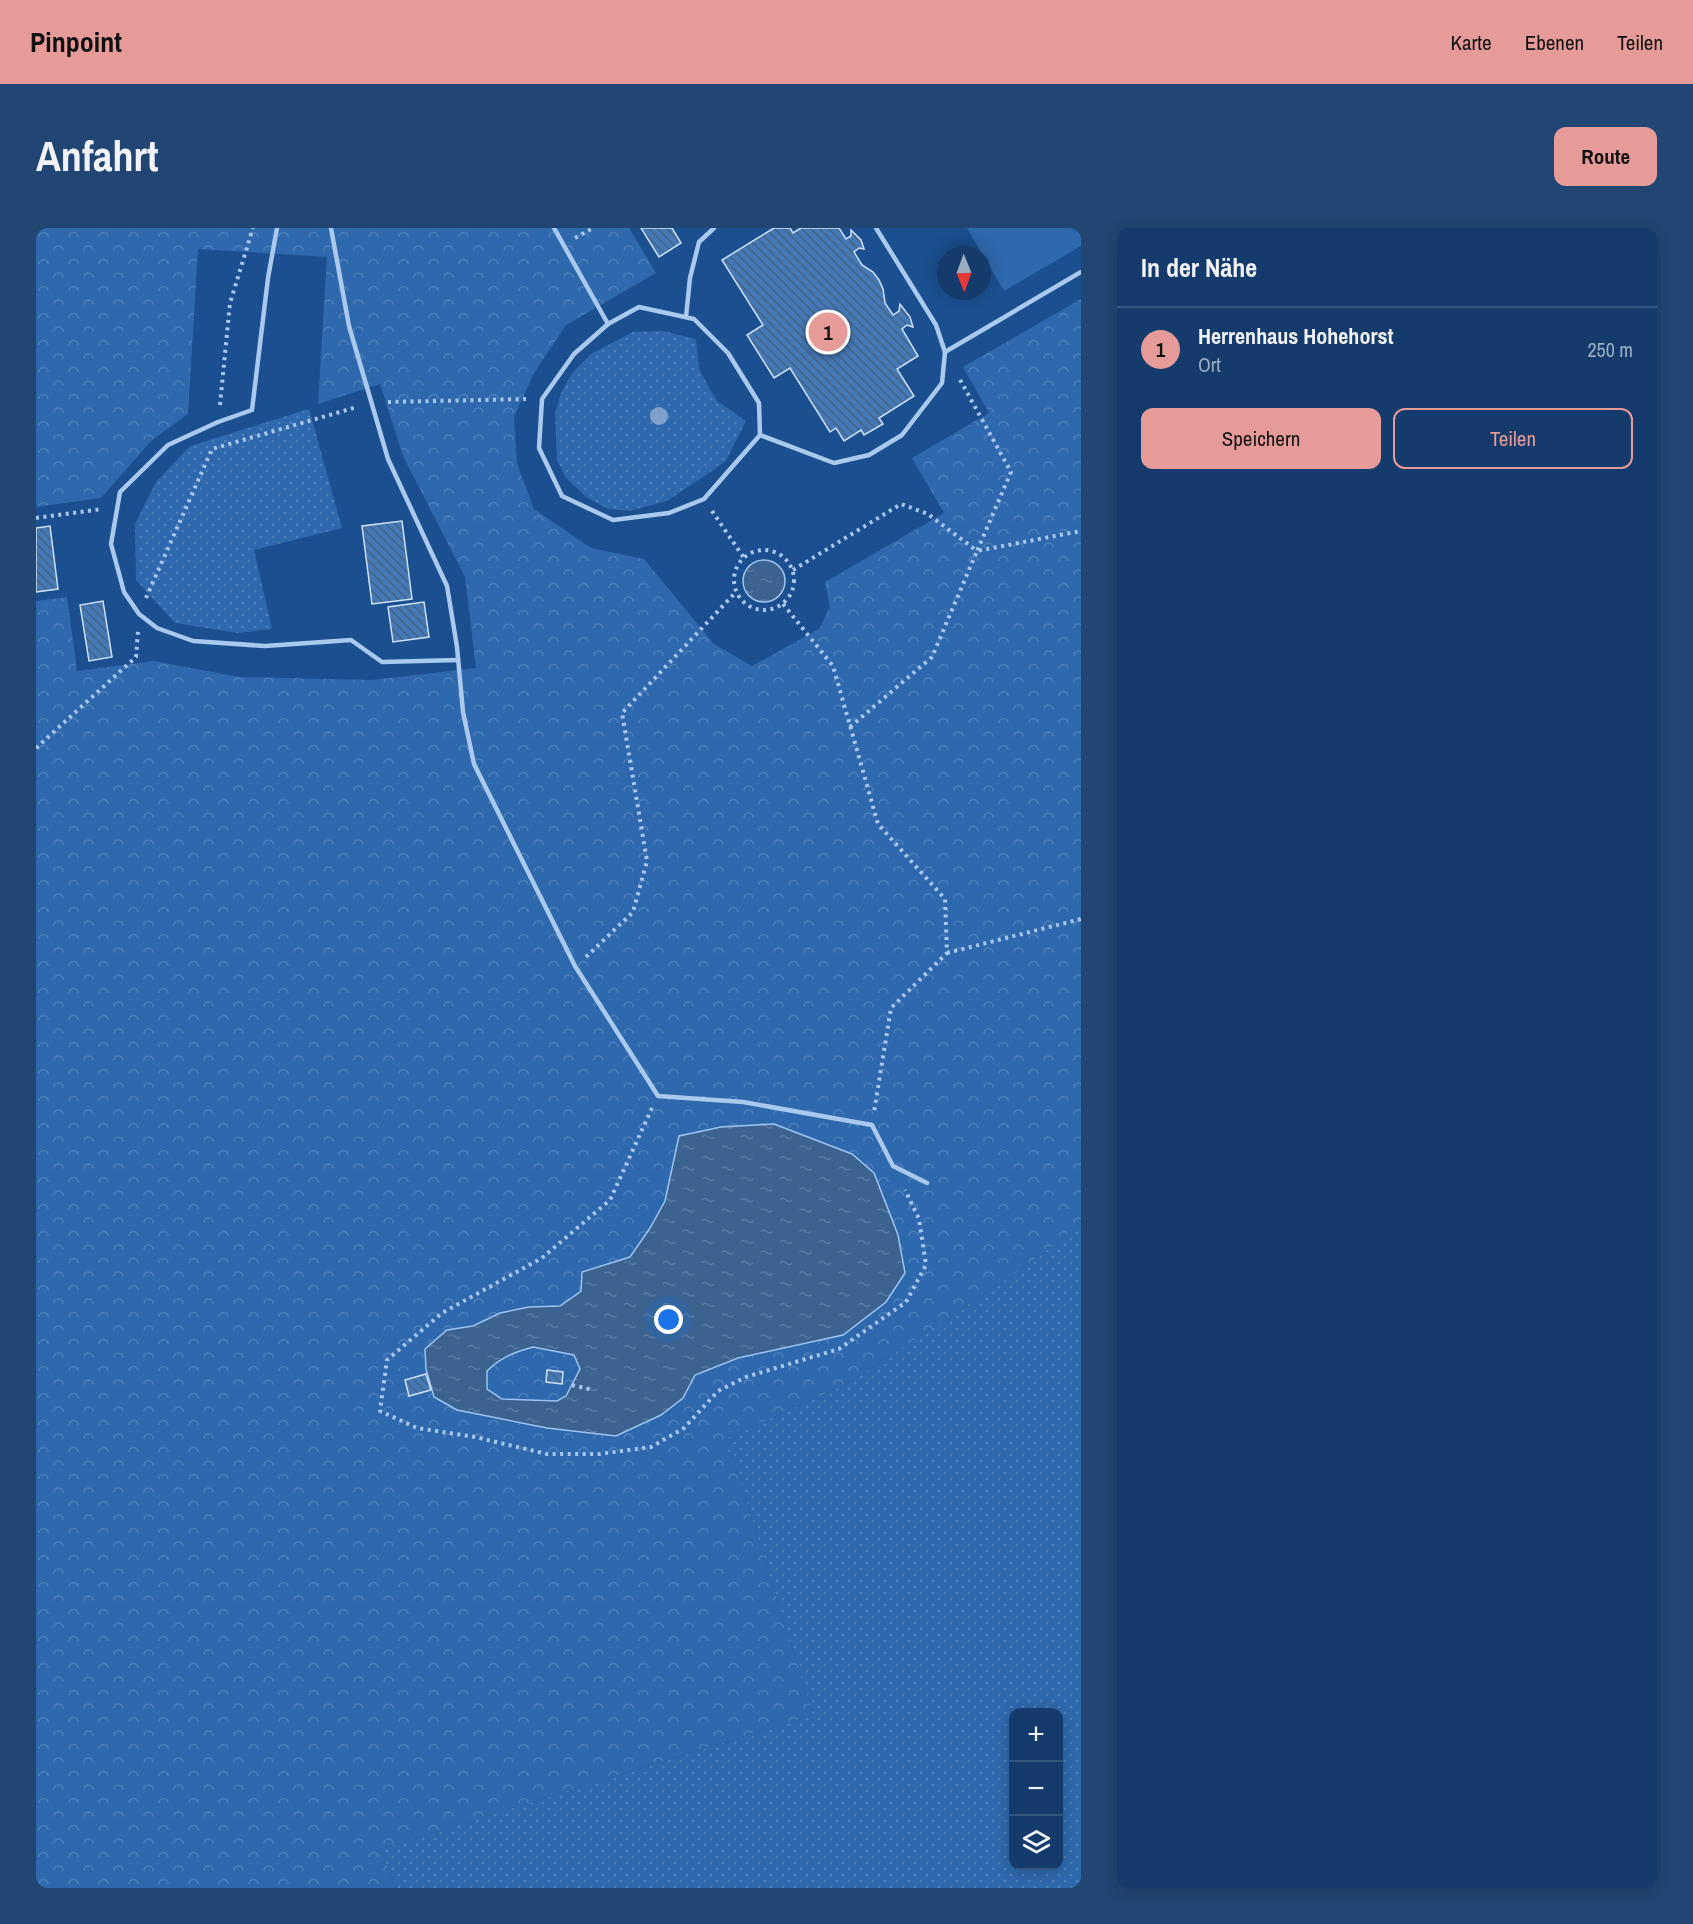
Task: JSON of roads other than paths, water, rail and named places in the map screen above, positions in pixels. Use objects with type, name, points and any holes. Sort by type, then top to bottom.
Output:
[{"type":"lane","points":[[277,228],[268,278],[252,410],[218,422],[168,445],[120,492],[111,544],[124,592],[139,614],[157,628],[193,641],[265,646],[351,640],[382,662],[458,660]]},
{"type":"lane","points":[[331,228],[350,326],[388,459],[447,586],[463,712],[474,764],[575,966],[658,1096],[743,1102],[872,1125],[893,1166],[927,1183]]},
{"type":"lane","points":[[554,228],[608,324]]},
{"type":"lane","points":[[686,317],[690,278],[699,242],[714,228]]},
{"type":"lane","points":[[760,435],[834,463],[869,455],[902,435],[942,383],[945,352],[936,326],[876,228]]},
{"type":"lane","points":[[945,352],[1081,272]]},
{"type":"lane","points":[[639,308],[686,317],[694,319],[728,353],[759,403],[760,435],[704,499],[669,513],[613,520],[562,495],[538,448],[543,399],[574,354],[608,324],[639,308]]},
{"type":"water","points":[[764,560],[779,566],[785,581],[779,596],[764,602],[749,596],[743,581],[749,566]]},
{"type":"water","points":[[774,1124],[852,1154],[874,1173],[898,1235],[905,1273],[886,1302],[843,1335],[738,1358],[695,1375],[683,1398],[661,1415],[616,1436],[547,1428],[457,1410],[434,1397],[426,1369],[425,1349],[447,1330],[473,1326],[500,1313],[529,1307],[560,1306],[581,1291],[582,1272],[630,1257],[665,1201],[679,1136],[721,1127]],"holes":[[[533,1347],[574,1355],[580,1369],[566,1396],[557,1401],[502,1399],[487,1389],[487,1371],[514,1353]]]},
{"type":"place","name":"Herrenhaus Hohehorst","points":[[828,332]]}]
